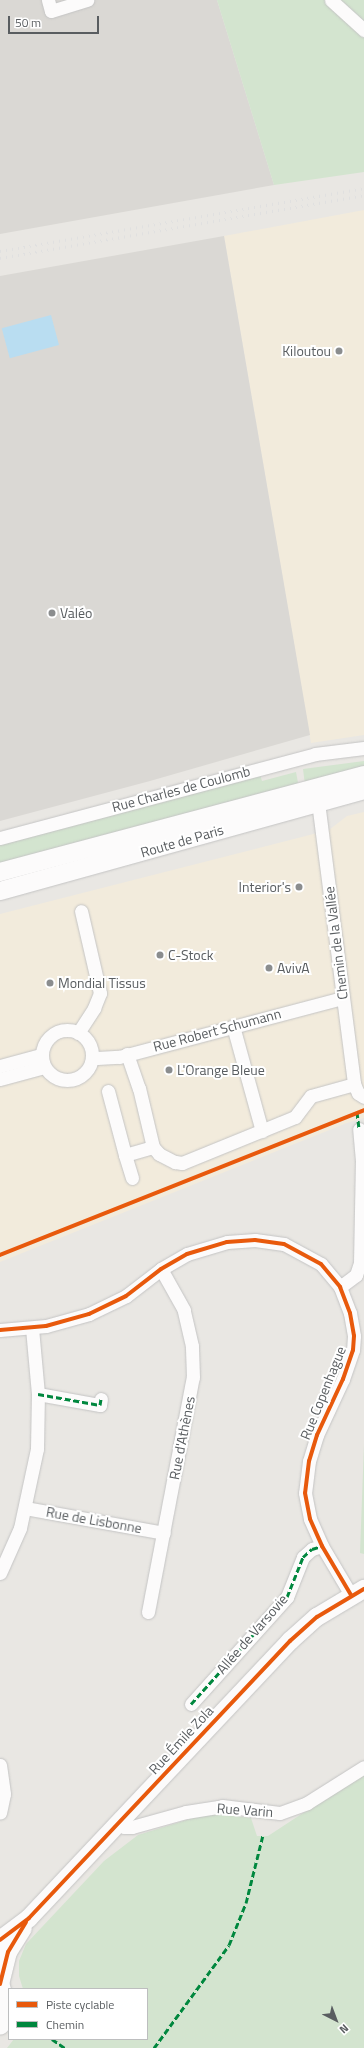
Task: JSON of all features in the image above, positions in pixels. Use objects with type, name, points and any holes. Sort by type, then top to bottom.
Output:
[{"type":"main road","name":"Route de Paris","points":[[0,872],[364,775]]},
{"type":"main road","name":"Route de Paris","points":[[0,891],[364,790]]},
{"type":"main road","name":"Rue Émile Zola","points":[[0,1940],[27,1920],[290,1641],[317,1617],[357,1592]]},
{"type":"main road","name":"Rue Émile Zola","points":[[0,1983],[8,1952],[27,1920]]},
{"type":"main road","points":[[0,1983],[5,2001],[0,2026]]},
{"type":"street","points":[[48,0],[51,11],[87,0]]},
{"type":"street","points":[[331,0],[364,30]]},
{"type":"street","name":"Rue Charles de Coulomb","points":[[0,838],[295,759],[364,748]]},
{"type":"street","points":[[318,802],[321,794],[332,784]]},
{"type":"street","name":"Chemin de la Vallée","points":[[318,802],[354,1084]]},
{"type":"street","points":[[78,1033],[94,1008],[100,993],[81,911]]},
{"type":"street","name":"Rue Robert Schumann","points":[[92,1056],[97,1058],[127,1054],[342,998]]},
{"type":"street","points":[[233,1026],[262,1131]]},
{"type":"street","points":[[67,1030],[78,1033],[88,1042],[92,1056],[86,1071],[72,1080],[56,1078],[43,1061],[47,1039],[56,1032],[67,1030]]},
{"type":"street","points":[[127,1054],[139,1088],[153,1147],[167,1159],[182,1163],[295,1117],[311,1096],[354,1084],[358,1093],[364,1097]]},
{"type":"street","points":[[0,1066],[43,1061]]},
{"type":"street","points":[[0,1079],[43,1061]]},
{"type":"street","points":[[108,1091],[132,1178]]},
{"type":"street","points":[[0,1330],[32,1328],[65,1322],[106,1307],[126,1296],[161,1269],[187,1254],[207,1246],[242,1240],[268,1241],[284,1244],[310,1256],[321,1264],[340,1287],[356,1276],[360,1263],[362,1184],[359,1129]]},
{"type":"street","points":[[125,1155],[153,1147]]},
{"type":"street","name":"Rue d'Athènes","points":[[148,1612],[193,1377],[192,1346],[184,1310],[161,1269]]},
{"type":"street","name":"Rue Copenhague","points":[[340,1287],[353,1324],[353,1350],[317,1434],[309,1461],[305,1493],[310,1519],[322,1546],[357,1592]]},
{"type":"street","points":[[0,1573],[14,1544],[25,1508],[37,1449],[38,1394],[32,1328]]},
{"type":"street","points":[[38,1394],[100,1405],[101,1399]]},
{"type":"street","name":"Rue de Lisbonne","points":[[25,1508],[164,1533]]},
{"type":"street","name":"Allée de Varsovie","points":[[192,1704],[287,1597],[303,1557],[312,1549],[322,1546]]},
{"type":"street","points":[[0,1765],[4,1794],[0,1813]]},
{"type":"street","name":"Rue Varin","points":[[118,1823],[124,1827],[132,1827],[186,1812],[222,1806],[280,1813],[303,1805],[364,1768]]},
{"type":"shaded area","points":[[0,0],[217,0],[274,185],[0,234]]},
{"type":"shaded area","points":[[364,210],[364,735],[311,743],[224,236]]},
{"type":"shaded area","points":[[224,236],[310,735],[150,781],[0,821],[0,276]]},
{"type":"shaded area","points":[[364,812],[364,1118],[347,1123],[0,1262],[0,914],[329,830],[347,816]]},
{"type":"green space","points":[[217,0],[364,0],[364,172],[274,185]]},
{"type":"green space","points":[[364,761],[364,769],[305,785],[303,769]]},
{"type":"green space","points":[[296,772],[299,788],[0,863],[0,844],[260,774],[262,781]]},
{"type":"green space","points":[[364,1444],[364,1554],[360,1553]]},
{"type":"green space","points":[[364,1773],[364,2048],[7,2048],[13,2040],[148,2040],[148,1988],[23,1988],[19,1976],[19,1961],[26,1944],[104,1861],[138,1835],[196,1817],[215,1814],[251,1818],[257,1836],[268,1836]]},
{"type":"water","points":[[51,315],[59,345],[10,358],[2,328]]},
{"type":"railway","points":[[0,251],[364,188]]},
{"type":"railway","points":[[0,258],[364,195]]},
{"type":"marked path","points":[[357,1112],[359,1129]]},
{"type":"marked path","points":[[38,1394],[100,1405],[101,1399]]},
{"type":"marked path","points":[[191,1704],[287,1597],[303,1557],[312,1549],[322,1546]]},
{"type":"marked path","points":[[154,2048],[229,1945],[246,1903],[263,1835]]},
{"type":"marked path","points":[[53,2040],[65,2048]]},
{"type":"cycle path","points":[[0,1255],[364,1110]]},
{"type":"cycle path","points":[[0,1330],[46,1326],[89,1314],[126,1296],[161,1269],[187,1254],[227,1242],[255,1240],[284,1244],[321,1264],[340,1287],[350,1313],[354,1336],[353,1350],[343,1379],[317,1435],[309,1461],[305,1493],[310,1519],[322,1546],[351,1595]]},
{"type":"cycle path","points":[[0,1940],[29,1918],[290,1641],[317,1617],[364,1589]]},
{"type":"cycle path","points":[[0,1984],[8,1952],[26,1922]]},
{"type":"place","name":"Kiloutou","points":[[339,351]]},
{"type":"place","name":"Valéo","points":[[52,613]]},
{"type":"place","name":"Interior's","points":[[299,887]]},
{"type":"place","name":"C-Stock","points":[[160,955]]},
{"type":"place","name":"AvivA","points":[[269,968]]},
{"type":"place","name":"Mondial Tissus","points":[[50,983]]},
{"type":"place","name":"L'Orange Bleue","points":[[169,1070]]}]
